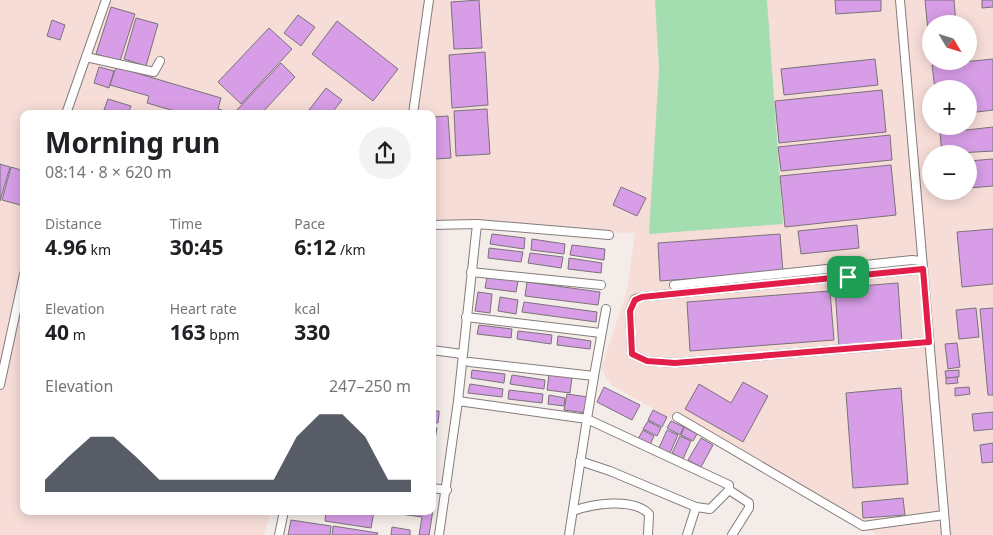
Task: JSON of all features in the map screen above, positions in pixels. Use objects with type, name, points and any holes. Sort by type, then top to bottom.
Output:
[{"type":"street","points":[[67,110],[106,0]]},
{"type":"street","points":[[415,110],[429,0]]},
{"type":"street","points":[[900,0],[946,535]]},
{"type":"street","points":[[86,57],[154,72],[160,61]]},
{"type":"street","points":[[436,225],[477,224],[609,234]]},
{"type":"street","points":[[439,535],[447,490],[458,401],[477,224]]},
{"type":"street","points":[[674,285],[912,260],[922,265]]},
{"type":"street","points":[[922,265],[642,297],[635,300],[630,311],[632,354],[647,361],[675,363],[929,342]]},
{"type":"street","points":[[471,272],[601,285]]},
{"type":"street","points":[[0,385],[20,300]]},
{"type":"street","points":[[569,535],[606,309]]},
{"type":"street","points":[[466,317],[601,333]]},
{"type":"street","points":[[436,351],[462,354]]},
{"type":"street","points":[[469,362],[594,376]]},
{"type":"street","points":[[458,401],[587,419],[729,485],[729,490],[749,503],[749,508],[732,535]]},
{"type":"street","points":[[677,417],[863,526],[944,515]]},
{"type":"street","points":[[580,461],[610,470],[696,507],[710,509],[729,490]]},
{"type":"street","points":[[436,489],[447,490]]},
{"type":"street","points":[[573,511],[618,502],[641,509],[649,514],[648,535]]},
{"type":"street","points":[[687,535],[696,507]]},
{"type":"street","points":[[279,535],[283,515]]},
{"type":"shaded area","points":[[0,0],[993,0],[993,535],[878,535],[611,385],[601,369],[627,291],[635,233],[436,228],[436,110],[20,110],[20,515],[270,515],[264,535],[0,535]]},
{"type":"green space","points":[[655,0],[767,0],[783,224],[649,234],[659,69]]},
{"type":"building","points":[[479,0],[482,48],[454,49],[451,2]]},
{"type":"building","points":[[835,0],[881,0],[881,11],[836,14]]},
{"type":"building","points":[[925,0],[954,0],[955,15],[926,15]]},
{"type":"building","points":[[982,0],[993,0],[993,7],[982,8]]},
{"type":"building","points":[[111,7],[135,14],[120,61],[96,54]]},
{"type":"building","points":[[298,15],[315,27],[301,46],[284,33]]},
{"type":"building","points":[[136,18],[158,24],[146,66],[124,59]]},
{"type":"building","points":[[52,20],[65,25],[60,40],[47,36]]},
{"type":"building","points":[[337,21],[398,69],[373,101],[312,54]]},
{"type":"building","points":[[269,28],[292,49],[241,104],[218,82]]},
{"type":"building","points":[[485,52],[488,105],[452,108],[449,55]]},
{"type":"building","points":[[875,59],[878,85],[784,95],[781,69]]},
{"type":"building","points":[[993,59],[993,110],[977,112],[977,80],[934,80],[933,70],[978,70],[978,60]]},
{"type":"building","points":[[281,63],[295,77],[265,110],[237,110]]},
{"type":"building","points":[[99,67],[114,71],[109,88],[94,83]]},
{"type":"building","points":[[116,67],[221,98],[218,109],[222,110],[171,110],[147,103],[149,96],[110,85]]},
{"type":"building","points":[[326,88],[342,100],[334,110],[309,110]]},
{"type":"building","points":[[882,90],[886,132],[779,143],[775,101]]},
{"type":"building","points":[[108,99],[131,106],[130,110],[104,110]]},
{"type":"building","points":[[487,109],[490,154],[456,156],[454,111]]},
{"type":"building","points":[[448,116],[451,158],[436,159],[436,117]]},
{"type":"building","points":[[993,127],[993,151],[977,152],[977,145],[941,145],[940,135],[977,135],[977,129]]},
{"type":"building","points":[[890,135],[892,160],[781,171],[778,147]]},
{"type":"building","points":[[993,159],[993,186],[977,187],[977,160]]},
{"type":"building","points":[[0,164],[10,167],[0,201]]},
{"type":"building","points":[[891,165],[896,215],[785,227],[780,176]]},
{"type":"building","points":[[11,167],[20,170],[20,205],[2,200]]},
{"type":"building","points":[[621,187],[646,198],[637,216],[613,205]]},
{"type":"building","points":[[857,225],[859,248],[801,254],[798,231]]},
{"type":"building","points":[[993,229],[993,284],[962,287],[957,232]]},
{"type":"building","points":[[492,234],[525,238],[524,249],[490,244]]},
{"type":"building","points":[[780,234],[783,272],[660,281],[658,243]]},
{"type":"building","points":[[532,239],[565,244],[564,254],[531,250]]},
{"type":"building","points":[[572,245],[605,249],[604,260],[570,255]]},
{"type":"building","points":[[489,248],[523,252],[521,262],[488,258]]},
{"type":"building","points":[[530,253],[563,257],[561,268],[528,263]]},
{"type":"building","points":[[569,258],[602,263],[601,273],[568,269]]},
{"type":"building","points":[[487,277],[518,281],[516,292],[485,288]]},
{"type":"building","points":[[527,282],[600,292],[598,305],[525,296]]},
{"type":"building","points":[[898,283],[902,343],[839,348],[835,288]]},
{"type":"building","points":[[830,291],[834,340],[690,351],[687,302]]},
{"type":"building","points":[[478,292],[492,294],[490,313],[475,311]]},
{"type":"building","points":[[500,297],[518,300],[516,314],[498,311]]},
{"type":"building","points":[[524,302],[597,312],[596,322],[522,312]]},
{"type":"building","points":[[976,308],[979,337],[959,339],[956,310]]},
{"type":"building","points":[[993,308],[993,395],[988,395],[980,309]]},
{"type":"building","points":[[479,325],[512,329],[511,338],[477,334]]},
{"type":"building","points":[[518,331],[552,335],[551,344],[517,339]]},
{"type":"building","points":[[558,336],[591,341],[590,349],[557,345]]},
{"type":"building","points":[[957,343],[960,367],[948,369],[945,344]]},
{"type":"building","points":[[472,370],[505,374],[504,383],[471,378]]},
{"type":"building","points":[[959,370],[959,377],[946,378],[945,371]]},
{"type":"building","points":[[549,374],[572,377],[570,393],[547,390]]},
{"type":"building","points":[[512,375],[545,380],[544,389],[510,384]]},
{"type":"building","points":[[957,377],[958,383],[946,384],[946,378]]},
{"type":"building","points":[[743,382],[768,396],[743,442],[685,409],[699,384],[731,403]]},
{"type":"building","points":[[470,384],[503,389],[502,397],[468,393]]},
{"type":"building","points":[[604,387],[640,405],[632,420],[597,402]]},
{"type":"building","points":[[969,387],[970,394],[955,396],[955,388]]},
{"type":"building","points":[[901,388],[908,484],[853,488],[846,393]]},
{"type":"building","points":[[509,390],[543,394],[542,403],[508,399]]},
{"type":"building","points":[[567,394],[588,397],[586,413],[564,410]]},
{"type":"building","points":[[549,395],[565,398],[564,406],[548,404]]},
{"type":"building","points":[[653,410],[667,417],[662,427],[648,420]]},
{"type":"building","points":[[436,411],[439,411],[438,423],[436,423]]},
{"type":"building","points":[[993,412],[993,429],[974,431],[972,414]]},
{"type":"building","points":[[648,421],[661,428],[657,436],[643,429]]},
{"type":"building","points":[[671,421],[684,427],[680,435],[667,428]]},
{"type":"building","points":[[684,427],[697,434],[693,441],[681,435]]},
{"type":"building","points":[[643,430],[654,436],[649,447],[637,441]]},
{"type":"building","points":[[667,430],[678,435],[670,453],[659,448]]},
{"type":"building","points":[[680,436],[691,441],[683,459],[672,453]]},
{"type":"building","points":[[701,438],[713,445],[701,467],[688,460]]},
{"type":"building","points":[[993,443],[993,462],[982,463],[980,445]]},
{"type":"building","points":[[903,498],[905,515],[863,518],[862,502]]},
{"type":"building","points":[[326,515],[373,515],[371,528],[325,521]]},
{"type":"building","points":[[408,515],[432,515],[429,535],[419,535],[422,517]]},
{"type":"building","points":[[291,520],[331,526],[330,535],[288,535]]},
{"type":"building","points":[[333,526],[378,533],[377,535],[332,535]]},
{"type":"building","points":[[392,527],[410,530],[410,535],[391,535]]},
{"type":"route","points":[[923,269],[929,342],[675,363],[647,361],[632,354],[631,305],[635,300],[642,297],[848,277],[923,269]]}]
